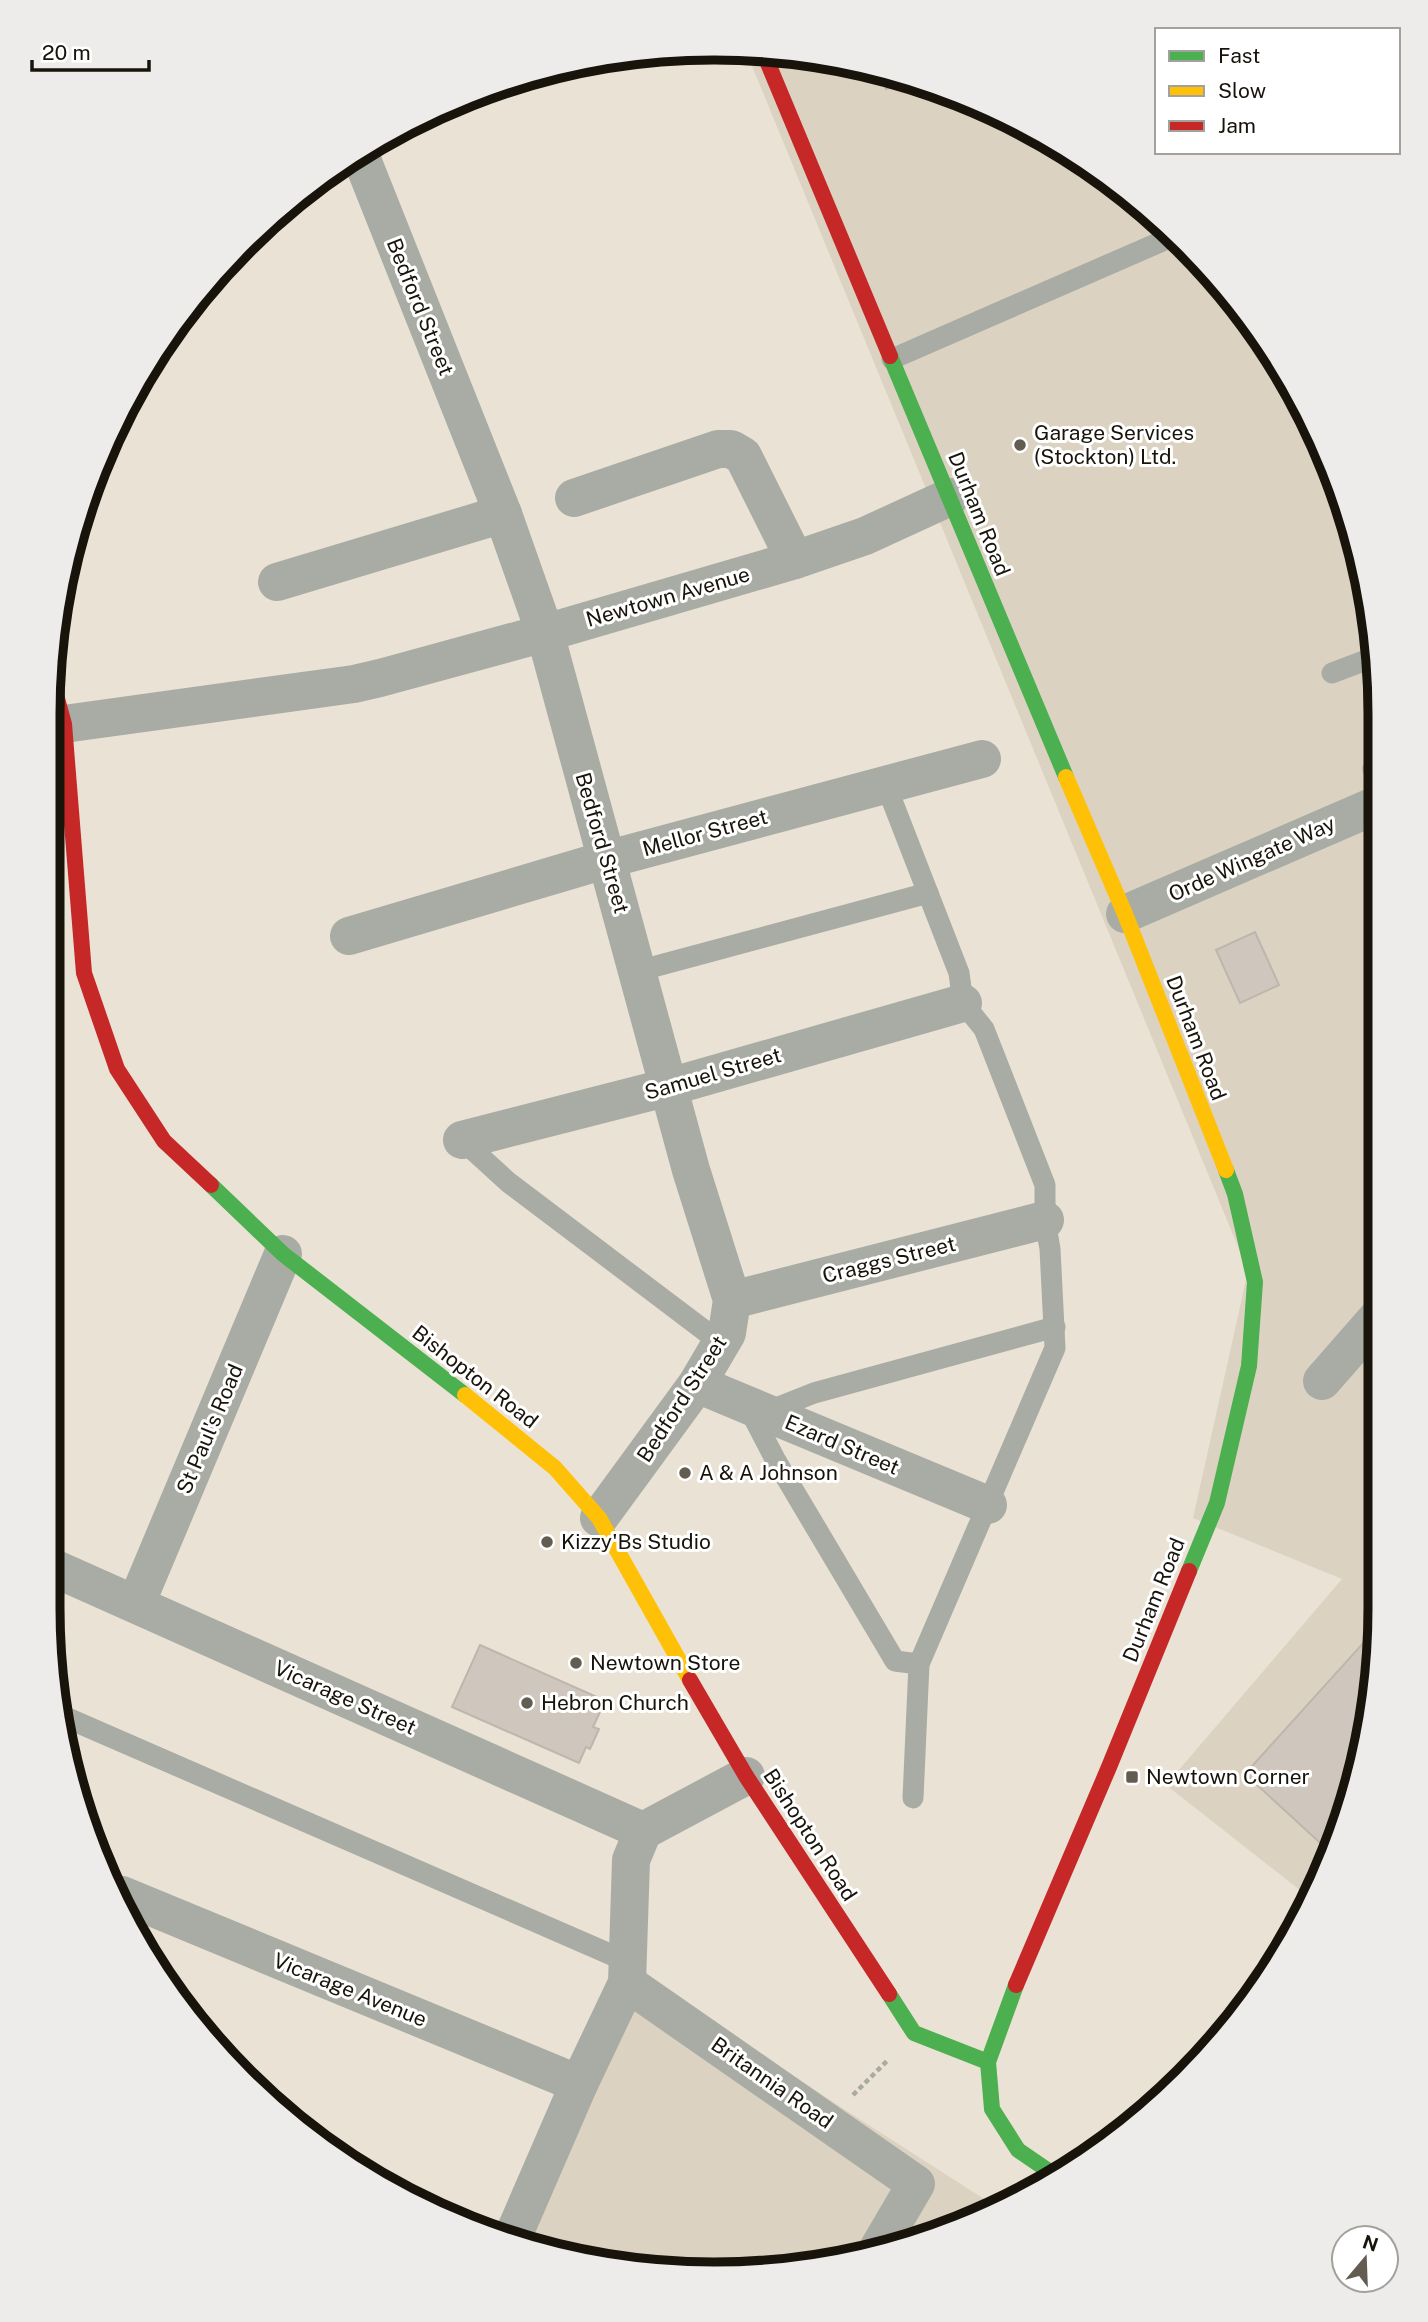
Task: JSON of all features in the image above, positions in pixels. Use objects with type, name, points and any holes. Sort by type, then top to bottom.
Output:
[{"type":"street","name":"Durham Road","points":[[767,62],[1049,740],[1125,914],[1235,1194],[1255,1282],[1249,1366],[1217,1503],[1109,1767],[1022,1967],[988,2062]]},
{"type":"street","name":"Bedford Street","points":[[363,162],[503,514],[545,633],[691,1170],[732,1300],[727,1333],[697,1384],[599,1518]]},
{"type":"street","points":[[574,498],[718,449],[731,449],[743,456],[794,560]]},
{"type":"street","name":"Newtown Avenue","points":[[64,724],[367,681],[545,633],[794,560],[864,536],[950,497]]},
{"type":"street","points":[[276,582],[503,514]]},
{"type":"street","name":"Bishopton Road","points":[[60,711],[64,724],[84,973],[117,1069],[164,1141],[283,1254],[508,1428],[555,1468],[599,1518],[746,1776],[914,2033],[988,2062]]},
{"type":"street","name":"Mellor Street","points":[[349,936],[605,860],[982,759]]},
{"type":"street","name":"Orde Wingate Way","points":[[1125,914],[1368,791]]},
{"type":"street","name":"Samuel Street","points":[[462,1140],[669,1087],[963,1003]]},
{"type":"street","name":"Craggs Street","points":[[732,1300],[1045,1220]]},
{"type":"street","name":"St Paul's Road","points":[[136,1604],[283,1254]]},
{"type":"street","points":[[1322,1381],[1368,1328]]},
{"type":"street","name":"Ezard Street","points":[[697,1384],[988,1505]]},
{"type":"street","name":"Vicarage Street","points":[[60,1571],[643,1832]]},
{"type":"street","points":[[515,2231],[627,1972],[631,1860],[643,1832],[746,1776]]},
{"type":"street","name":"Vicarage Avenue","points":[[127,1897],[579,2084]]},
{"type":"street","name":"Britannia Road","points":[[627,1972],[916,2184],[884,2240]]},
{"type":"street","points":[[988,2062],[992,2109],[1018,2150],[1048,2171]]},
{"type":"lane","points":[[892,359],[1165,240]]},
{"type":"lane","points":[[1332,673],[1366,660]]},
{"type":"lane","points":[[886,785],[959,972],[963,1003],[984,1028],[1045,1185],[1045,1220],[1050,1249],[1055,1327],[1055,1348],[919,1664],[913,1798]]},
{"type":"lane","points":[[638,971],[928,893]]},
{"type":"lane","points":[[462,1140],[508,1182],[721,1343]]},
{"type":"lane","points":[[919,1664],[895,1661],[775,1459],[756,1409],[1055,1327]]},
{"type":"lane","points":[[69,1719],[627,1972]]},
{"type":"path","points":[[850,2098],[886,2062]]},
{"type":"shaded area","points":[[750,61],[842,72],[924,94],[964,109],[1041,147],[1112,195],[1177,251],[1206,282],[1258,350],[1301,425],[1334,504],[1356,586],[1367,671],[1368,1608],[1367,1651],[1356,1736],[1334,1818],[1303,1893],[1166,1785],[1342,1579],[1193,1518],[1248,1271]]},
{"type":"shaded area","points":[[637,1973],[988,2202],[924,2228],[883,2240],[842,2250],[757,2261],[671,2261],[629,2257],[586,2250],[496,2225]]},
{"type":"building","points":[[883,82],[895,85],[886,89]]},
{"type":"building","points":[[1255,932],[1279,985],[1240,1003],[1216,950]]},
{"type":"building","points":[[1367,1639],[1356,1736],[1334,1818],[1324,1846],[1245,1774]]},
{"type":"building","name":"Hebron Church","points":[[480,1645],[599,1698],[600,1712],[593,1727],[599,1729],[590,1749],[586,1747],[579,1763],[452,1707]]},
{"type":"traffic: fast","points":[[890,356],[1066,777]]},
{"type":"traffic: fast","points":[[1189,1571],[1217,1503],[1249,1366],[1255,1282],[1235,1194],[1226,1170]]},
{"type":"traffic: fast","points":[[211,1185],[283,1254],[465,1395]]},
{"type":"traffic: fast","points":[[1016,1985],[988,2062],[992,2109],[1018,2150],[1048,2171]]},
{"type":"traffic: fast","points":[[889,1994],[914,2033],[988,2062]]},
{"type":"traffic: slow","points":[[1066,777],[1125,914],[1226,1170]]},
{"type":"traffic: slow","points":[[465,1395],[555,1468],[599,1518],[690,1680]]},
{"type":"traffic: jam","points":[[767,62],[890,356]]},
{"type":"traffic: jam","points":[[60,710],[64,724],[84,973],[117,1069],[164,1141],[211,1185]]},
{"type":"traffic: jam","points":[[1016,1985],[1189,1571]]},
{"type":"traffic: jam","points":[[690,1680],[746,1776],[889,1994]]},
{"type":"place","name":"Garage Services (Stockton) Ltd.","points":[[1020,445]]},
{"type":"place","name":"A & A Johnson","points":[[685,1473]]},
{"type":"place","name":"Kizzy'Bs Studio","points":[[547,1542]]},
{"type":"place","name":"Newtown Store","points":[[576,1663]]},
{"type":"place","name":"Hebron Church","points":[[527,1703]]},
{"type":"place","name":"Newtown Corner","points":[[1132,1777]]}]
